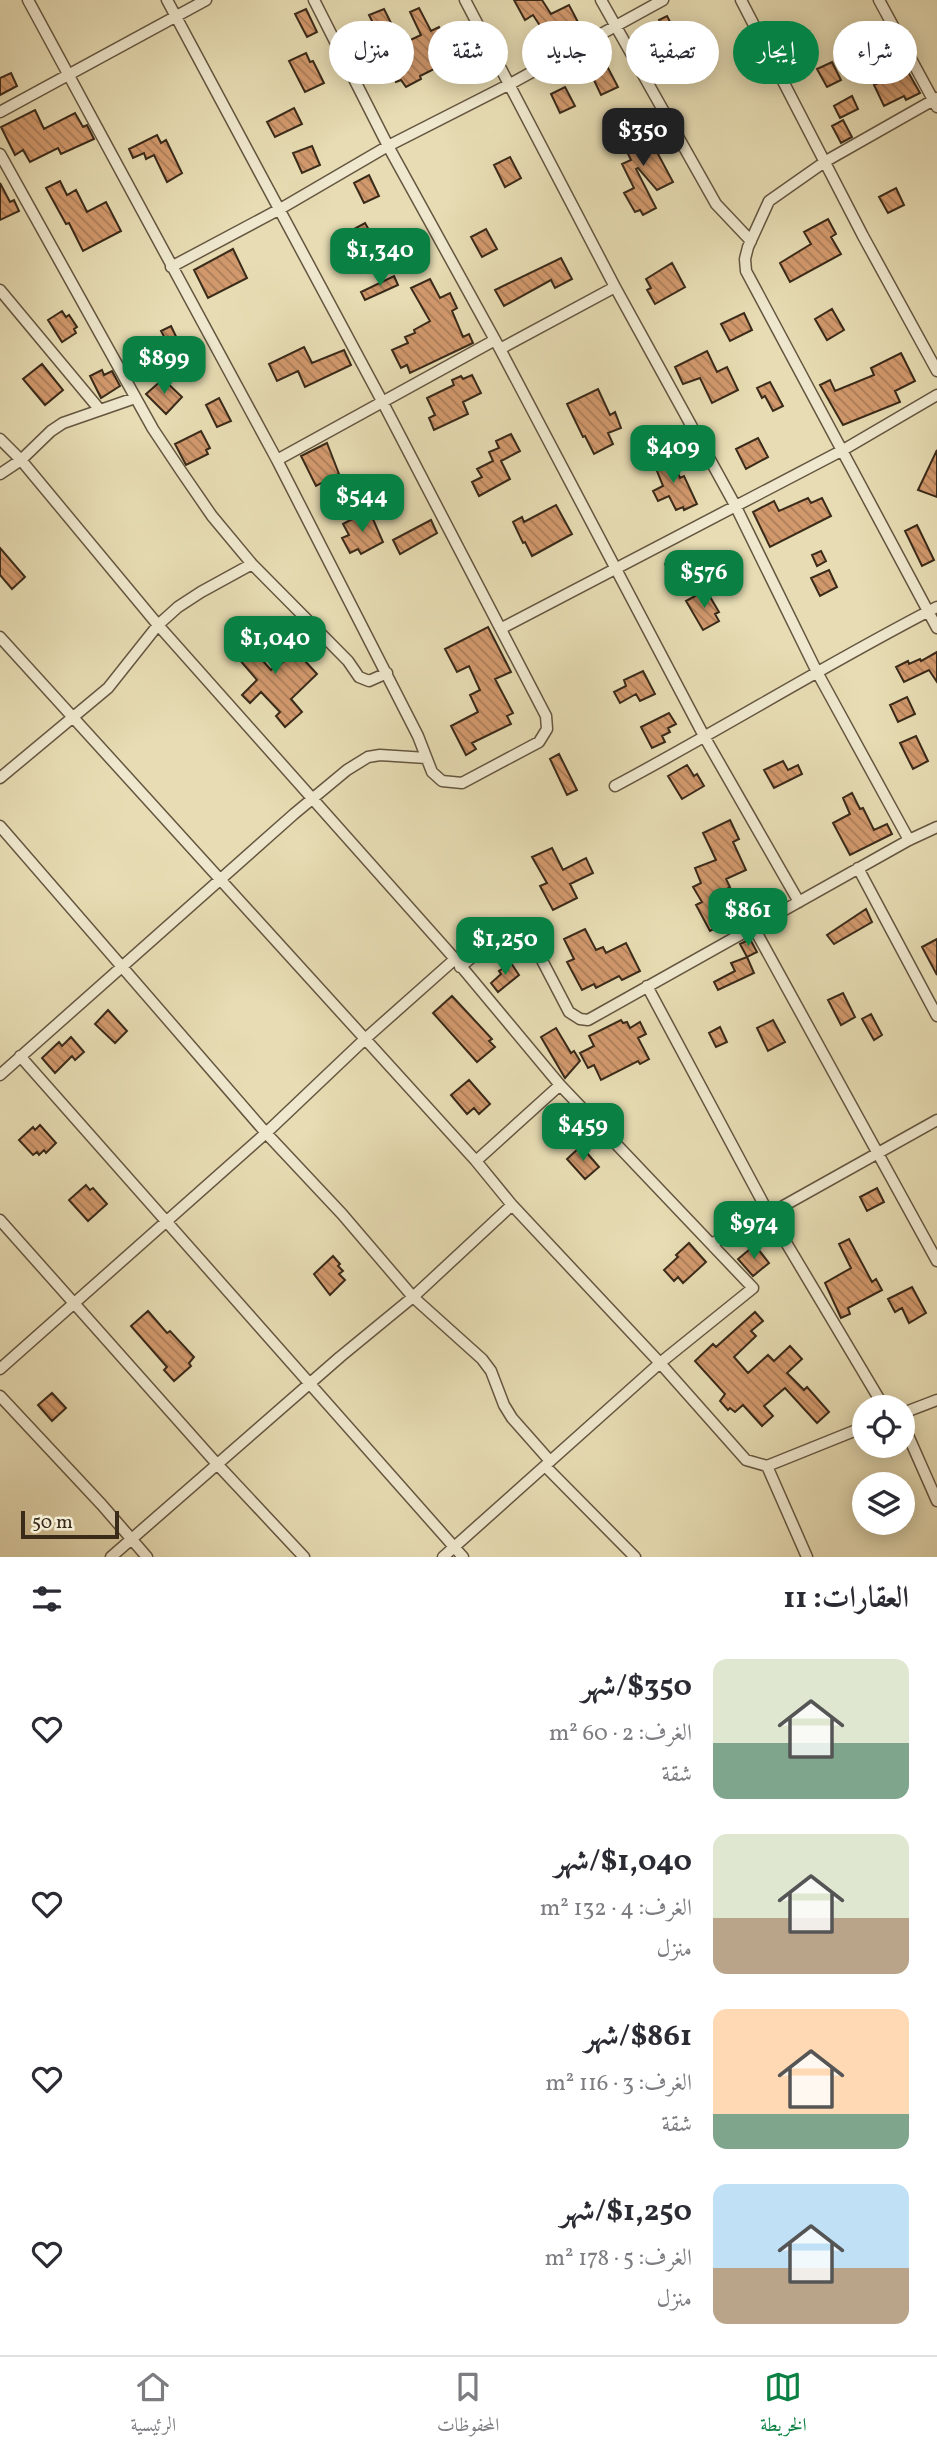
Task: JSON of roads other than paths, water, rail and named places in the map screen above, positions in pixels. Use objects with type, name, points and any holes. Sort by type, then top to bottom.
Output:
[{"type":"street","points":[[28,0],[277,460],[387,673],[418,736],[428,766],[436,777],[449,783],[462,783],[539,742],[545,734],[546,716],[382,401],[167,0]]},
{"type":"street","points":[[0,112],[67,73],[206,0]]},
{"type":"street","points":[[314,0],[388,146],[497,344],[705,738],[799,902]]},
{"type":"street","points":[[465,0],[615,287],[735,505],[817,672],[909,840]]},
{"type":"street","points":[[601,0],[716,204],[751,241]]},
{"type":"street","points":[[171,267],[280,209],[388,146],[510,84],[663,0]]},
{"type":"street","points":[[741,0],[863,236],[937,371]]},
{"type":"street","points":[[879,0],[936,102],[826,161],[769,201],[745,259],[746,271],[933,609],[937,628]]},
{"type":"street","points":[[0,154],[153,429],[212,516],[252,564],[348,661],[359,677],[372,681],[387,673]]},
{"type":"street","points":[[277,460],[382,401],[615,287]]},
{"type":"street","points":[[0,290],[100,410]]},
{"type":"street","points":[[502,628],[843,450],[937,396]]},
{"type":"street","points":[[0,474],[21,460],[51,430],[63,423],[135,398]]},
{"type":"street","points":[[0,439],[21,460],[158,625],[458,963],[560,1085],[753,1288],[660,1363],[443,1557]]},
{"type":"street","points":[[0,778],[108,688],[158,625],[178,607],[252,564]]},
{"type":"street","points":[[615,786],[933,609]]},
{"type":"street","points":[[0,637],[476,1161],[512,1205],[660,1363],[746,1460],[767,1466],[852,1432]]},
{"type":"street","points":[[0,1075],[347,770],[368,757],[394,754],[426,758]]},
{"type":"street","points":[[0,826],[266,1133],[342,1214],[413,1297],[482,1359],[491,1371],[512,1418],[548,1463],[635,1557]]},
{"type":"street","points":[[0,1369],[266,1133],[365,1039],[458,963],[515,924],[521,925],[528,934],[569,1012],[580,1019],[588,1020],[858,868],[937,827]]},
{"type":"street","points":[[858,868],[937,1016]]},
{"type":"street","points":[[754,928],[937,1261]]},
{"type":"street","points":[[646,986],[769,1214],[877,1395]]},
{"type":"street","points":[[20,1056],[463,1557]]},
{"type":"street","points":[[476,1161],[560,1085]]},
{"type":"street","points":[[710,1244],[937,1120]]},
{"type":"street","points":[[111,1557],[413,1297],[512,1205]]},
{"type":"street","points":[[0,1220],[217,1464],[304,1557]]},
{"type":"street","points":[[0,1396],[147,1557]]},
{"type":"street","points":[[915,1408],[937,1400]]},
{"type":"street","points":[[915,1451],[937,1501]]},
{"type":"street","points":[[767,1466],[807,1557]]}]
